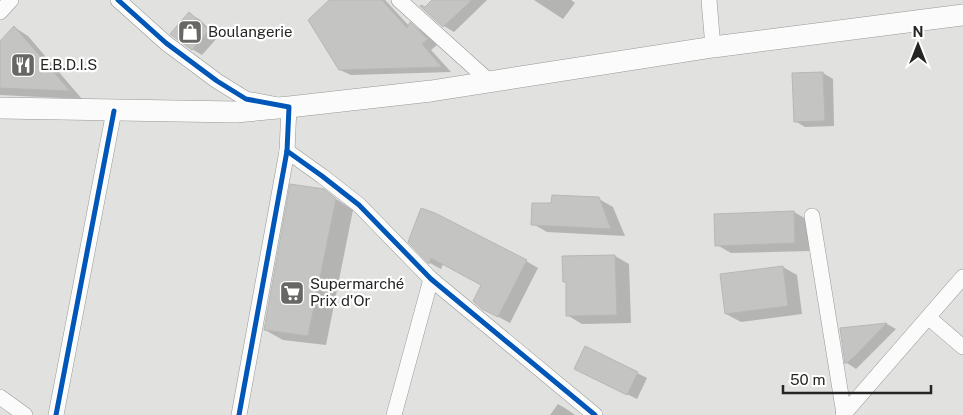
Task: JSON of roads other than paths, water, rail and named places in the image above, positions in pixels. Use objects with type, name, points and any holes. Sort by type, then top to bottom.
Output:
[{"type":"main road","points":[[0,108],[236,112],[288,107],[431,91],[713,48],[963,14]]},
{"type":"street","points":[[0,12],[11,0]]},
{"type":"street","points":[[118,0],[166,43],[246,99],[288,107],[287,151],[239,415]]},
{"type":"street","points":[[399,0],[489,81]]},
{"type":"street","points":[[709,0],[713,48]]},
{"type":"street","points":[[56,415],[114,111]]},
{"type":"street","points":[[287,151],[359,205],[431,279],[595,415]]},
{"type":"street","points":[[812,216],[843,415]]},
{"type":"street","points":[[843,415],[963,277]]},
{"type":"street","points":[[394,415],[431,279]]},
{"type":"street","points":[[929,318],[963,347]]},
{"type":"street","points":[[0,397],[24,415]]},
{"type":"place","name":"Boulangerie","points":[[190,32]]},
{"type":"place","name":"E.B.D.I.S","points":[[23,65]]},
{"type":"place","name":"Supermarché Prix d'Or","points":[[292,293]]}]
